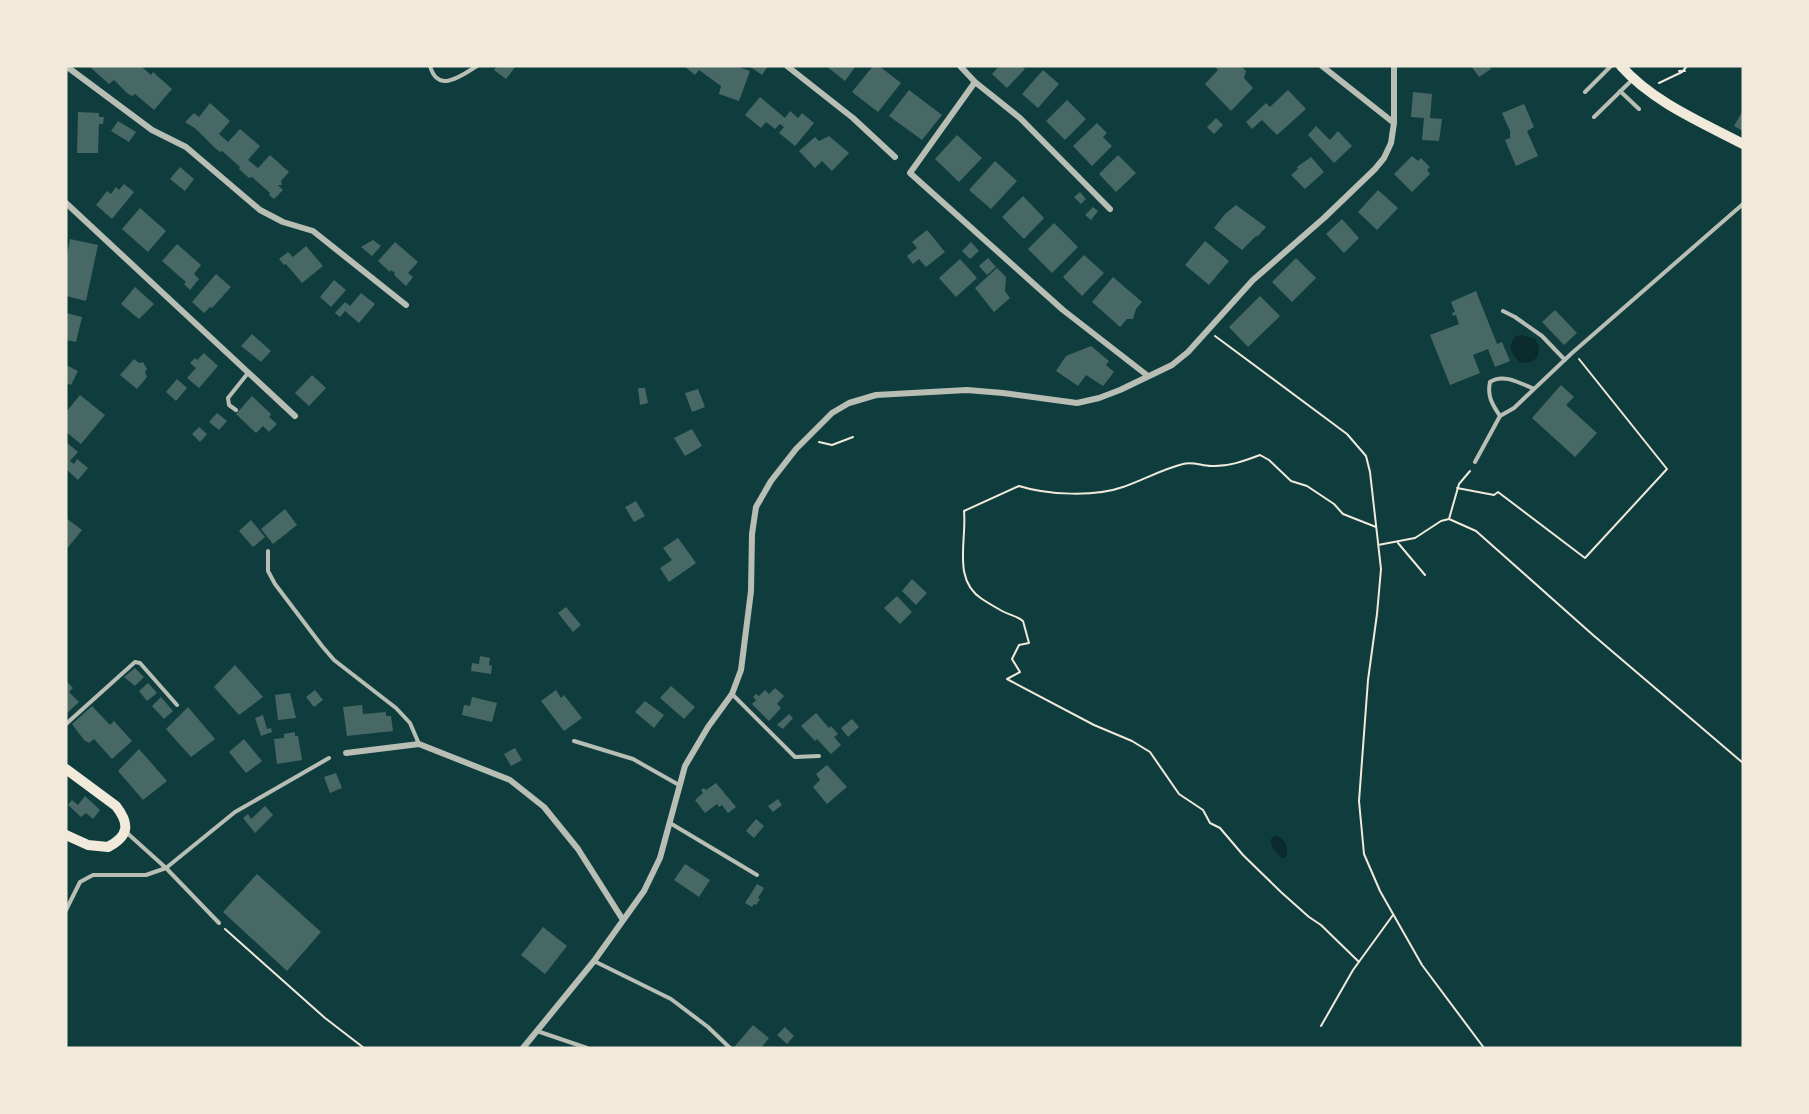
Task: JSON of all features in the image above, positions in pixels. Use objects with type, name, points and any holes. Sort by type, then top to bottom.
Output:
[{"type":"main road","points":[[1622,66],[1632,79],[1658,98],[1743,144]]},
{"type":"main road","points":[[66,769],[117,806],[125,821],[125,831],[116,843],[108,847],[88,845],[66,835]]},
{"type":"street","points":[[66,66],[152,130],[186,147],[260,210],[283,222],[313,231],[406,305]]},
{"type":"street","points":[[787,66],[853,118],[895,157]]},
{"type":"street","points":[[960,66],[975,82],[1020,118],[1110,209]]},
{"type":"street","points":[[1322,66],[1394,123]]},
{"type":"street","points":[[523,1048],[594,961],[645,891],[660,858],[685,766],[732,694],[741,670],[751,591],[752,534],[756,507],[771,481],[796,449],[832,414],[849,403],[876,396],[967,390],[1077,403],[1099,398],[1172,365],[1188,352],[1253,280],[1324,218],[1384,158],[1391,143],[1394,123],[1394,66]]},
{"type":"street","points":[[975,82],[910,173],[1063,310],[1148,376]]},
{"type":"street","points":[[66,203],[295,416]]},
{"type":"street","points":[[346,753],[419,744],[510,780],[544,807],[578,849],[623,920]]},
{"type":"lane","points":[[430,66],[432,74],[440,80],[452,81],[477,66]]},
{"type":"lane","points":[[1585,92],[1611,66]]},
{"type":"lane","points":[[1594,117],[1632,79]]},
{"type":"lane","points":[[1620,91],[1639,109]]},
{"type":"lane","points":[[1475,462],[1500,416],[1514,408],[1572,353],[1743,204]]},
{"type":"lane","points":[[1503,311],[1515,316],[1542,336],[1565,360]]},
{"type":"lane","points":[[236,410],[229,405],[228,398],[248,372]]},
{"type":"lane","points":[[1500,416],[1491,403],[1488,392],[1490,382],[1496,378],[1507,379],[1534,389]]},
{"type":"lane","points":[[268,551],[268,571],[275,584],[322,646],[334,660],[396,708],[410,723],[419,744]]},
{"type":"lane","points":[[66,724],[135,662],[140,663],[177,705]]},
{"type":"lane","points":[[732,694],[795,758],[819,756]]},
{"type":"lane","points":[[573,741],[633,759],[679,785]]},
{"type":"lane","points":[[66,910],[80,882],[93,875],[146,875],[166,868],[235,812],[329,758]]},
{"type":"lane","points":[[670,823],[757,875]]},
{"type":"lane","points":[[125,831],[166,868],[219,923]]},
{"type":"lane","points":[[594,961],[671,999],[708,1027],[730,1048]]},
{"type":"lane","points":[[537,1031],[587,1048]]},
{"type":"path","points":[[1656,84],[1684,71],[1687,66]]},
{"type":"path","points":[[1679,71],[1684,71]]},
{"type":"path","points":[[1207,330],[1347,434],[1366,456],[1370,472],[1381,569],[1368,680],[1359,801],[1364,854],[1380,891],[1422,965],[1484,1048]]},
{"type":"path","points":[[1457,488],[1494,495],[1498,492],[1585,558],[1667,469],[1572,353]]},
{"type":"path","points":[[809,437],[823,444],[832,445],[853,437]]},
{"type":"path","points":[[1359,962],[1267,878],[1220,828],[1210,823],[1203,810],[1179,794],[1150,752],[1007,679],[1020,672],[1012,659],[1019,645],[1029,643],[1023,621],[1001,611],[971,591],[965,577],[962,555],[965,539],[964,511],[1018,486],[1090,494],[1120,488],[1187,462],[1224,466],[1242,463],[1260,455],[1292,481],[1307,486],[1334,504],[1344,514],[1376,527]]},
{"type":"path","points":[[1449,519],[1457,488],[1475,462]]},
{"type":"path","points":[[1378,545],[1415,538],[1441,521],[1449,519],[1476,531],[1743,763]]},
{"type":"path","points":[[1398,543],[1425,575]]},
{"type":"path","points":[[1321,1026],[1359,962],[1393,914]]},
{"type":"path","points":[[219,923],[325,1018],[364,1048]]},
{"type":"water","points":[[1522,335],[1535,339],[1539,349],[1537,357],[1526,363],[1520,362],[1511,350],[1513,340],[1516,336]]},
{"type":"water","points":[[1275,836],[1286,844],[1285,858],[1274,850],[1270,840]]},
{"type":"building","points":[[89,66],[141,66],[151,75],[153,72],[172,89],[154,110],[135,94],[132,96],[127,93],[114,80],[109,84]]},
{"type":"building","points":[[497,66],[516,66],[506,79],[494,70]]},
{"type":"building","points":[[684,66],[736,66],[750,71],[739,101],[719,94],[721,86],[699,70],[695,75]]},
{"type":"building","points":[[749,66],[768,66],[762,75]]},
{"type":"building","points":[[826,66],[856,66],[845,81]]},
{"type":"building","points":[[873,66],[879,66],[901,83],[878,112],[852,92]]},
{"type":"building","points":[[999,66],[1022,66],[1025,69],[1007,88],[992,74]]},
{"type":"building","points":[[1216,66],[1241,66],[1246,71],[1244,78],[1253,88],[1231,111],[1205,84],[1218,70]]},
{"type":"building","points":[[1471,66],[1489,66],[1491,69],[1479,77]]},
{"type":"building","points":[[1043,70],[1059,84],[1038,108],[1022,94]]},
{"type":"building","points":[[909,90],[942,115],[922,140],[889,116]]},
{"type":"building","points":[[1288,90],[1306,109],[1277,135],[1262,120],[1252,129],[1246,122],[1266,103],[1270,107]]},
{"type":"building","points":[[1413,92],[1432,94],[1430,118],[1442,119],[1439,141],[1422,140],[1424,118],[1411,117]]},
{"type":"building","points":[[760,97],[785,118],[790,111],[798,118],[802,113],[814,123],[795,146],[779,133],[784,127],[780,124],[775,129],[766,122],[761,128],[745,115]]},
{"type":"building","points":[[1067,100],[1086,119],[1065,140],[1046,121]]},
{"type":"building","points":[[210,103],[230,121],[219,134],[228,142],[240,129],[260,146],[248,160],[258,168],[270,155],[289,172],[281,181],[282,185],[278,185],[283,190],[274,199],[222,151],[220,152],[196,129],[185,122],[194,113],[199,117]]},
{"type":"building","points":[[1524,104],[1534,127],[1527,131],[1538,156],[1516,166],[1505,140],[1510,138],[1510,131],[1502,113]]},
{"type":"building","points":[[1743,110],[1743,131],[1734,126]]},
{"type":"building","points":[[78,112],[99,113],[99,117],[104,117],[103,124],[99,124],[98,153],[77,153]]},
{"type":"building","points":[[1216,118],[1223,125],[1214,134],[1207,127]]},
{"type":"building","points":[[118,121],[136,132],[129,142],[111,131]]},
{"type":"building","points":[[1097,123],[1107,133],[1103,137],[1112,146],[1092,166],[1073,146]]},
{"type":"building","points":[[1316,126],[1330,140],[1338,131],[1352,146],[1334,163],[1308,135]]},
{"type":"building","points":[[957,135],[982,158],[959,182],[935,159]]},
{"type":"building","points":[[829,136],[849,153],[832,171],[822,161],[815,168],[799,151],[815,137],[819,141]]},
{"type":"building","points":[[1118,155],[1136,173],[1116,192],[1099,174]]},
{"type":"building","points":[[1412,156],[1418,161],[1421,158],[1430,167],[1427,170],[1430,174],[1412,192],[1394,174]]},
{"type":"building","points":[[1311,157],[1324,172],[1305,189],[1291,175],[1298,169],[1297,167]]},
{"type":"building","points":[[995,161],[1017,181],[991,209],[969,190]]},
{"type":"building","points":[[180,167],[194,179],[185,191],[170,179]]},
{"type":"building","points":[[124,184],[134,192],[112,219],[96,205],[107,191],[111,194],[116,187],[119,190]]},
{"type":"building","points":[[1378,190],[1398,208],[1377,230],[1358,212]]},
{"type":"building","points":[[1080,192],[1086,199],[1081,204],[1074,197]]},
{"type":"building","points":[[1023,196],[1044,218],[1024,239],[1002,217]]},
{"type":"building","points":[[1236,205],[1266,227],[1242,250],[1214,228]]},
{"type":"building","points":[[1093,207],[1098,211],[1091,220],[1085,215]]},
{"type":"building","points":[[140,208],[166,231],[148,252],[122,229]]},
{"type":"building","points":[[1342,219],[1359,238],[1344,253],[1326,234]]},
{"type":"building","points":[[1054,223],[1078,247],[1052,273],[1028,249]]},
{"type":"building","points":[[927,230],[945,252],[926,267],[919,259],[913,264],[907,256],[917,248],[912,242]]},
{"type":"building","points":[[70,239],[98,245],[86,301],[66,296],[66,260]]},
{"type":"building","points":[[373,240],[381,246],[372,256],[361,247]]},
{"type":"building","points":[[1205,241],[1229,261],[1209,285],[1185,265]]},
{"type":"building","points":[[395,242],[418,262],[408,273],[413,277],[406,286],[394,275],[395,273],[391,270],[390,272],[378,261]]},
{"type":"building","points":[[971,242],[979,251],[970,259],[962,251]]},
{"type":"building","points":[[177,244],[201,265],[194,274],[199,279],[190,290],[184,284],[186,282],[162,261]]},
{"type":"building","points":[[306,246],[323,266],[302,283],[279,259],[288,252],[293,257]]},
{"type":"building","points":[[1084,255],[1104,273],[1082,296],[1063,277]]},
{"type":"building","points":[[988,258],[996,267],[987,275],[979,266]]},
{"type":"building","points":[[1296,258],[1316,278],[1292,302],[1272,282]]},
{"type":"building","points":[[960,259],[977,278],[956,297],[939,278]]},
{"type":"building","points":[[997,268],[1006,277],[1005,291],[1010,298],[994,312],[975,288]]},
{"type":"building","points":[[216,274],[231,287],[212,308],[210,307],[204,313],[192,302]]},
{"type":"building","points":[[1113,277],[1142,302],[1136,309],[1133,319],[1127,319],[1120,327],[1092,302]]},
{"type":"building","points":[[334,280],[346,290],[331,307],[320,297]]},
{"type":"building","points":[[135,287],[154,304],[139,319],[121,304]]},
{"type":"building","points":[[1476,291],[1497,344],[1502,342],[1510,361],[1495,367],[1488,349],[1473,355],[1480,373],[1450,385],[1430,335],[1459,324],[1456,315],[1453,316],[1452,313],[1455,312],[1451,302]]},
{"type":"building","points":[[361,293],[375,304],[359,323],[345,311],[340,317],[335,313],[345,302],[350,306]]},
{"type":"building","points":[[1260,296],[1280,316],[1248,347],[1229,327]]},
{"type":"building","points":[[1555,310],[1577,333],[1564,345],[1542,322]]},
{"type":"building","points":[[66,313],[82,317],[76,342],[66,340]]},
{"type":"building","points":[[252,334],[271,351],[261,362],[241,346]]},
{"type":"building","points":[[1091,346],[1109,361],[1106,365],[1114,372],[1103,386],[1086,375],[1078,386],[1056,371],[1066,356]]},
{"type":"building","points":[[204,353],[218,366],[199,388],[187,378],[196,368],[190,363]]},
{"type":"building","points":[[134,359],[139,363],[143,362],[147,369],[145,372],[147,377],[137,389],[120,375]]},
{"type":"building","points":[[66,365],[78,371],[71,385],[66,383]]},
{"type":"building","points":[[312,375],[326,388],[309,406],[295,393]]},
{"type":"building","points":[[177,379],[187,388],[176,401],[166,392]]},
{"type":"building","points":[[1561,385],[1574,397],[1566,405],[1597,433],[1575,457],[1532,418]]},
{"type":"building","points":[[638,388],[645,388],[648,403],[640,405]]},
{"type":"building","points":[[698,389],[705,407],[692,412],[685,393]]},
{"type":"building","points":[[80,395],[105,415],[81,444],[66,432],[66,412]]},
{"type":"building","points":[[252,396],[271,414],[269,417],[277,424],[269,432],[263,426],[256,433],[236,414]]},
{"type":"building","points":[[217,413],[227,421],[219,430],[209,422]]},
{"type":"building","points":[[199,427],[207,434],[200,442],[192,434]]},
{"type":"building","points":[[692,429],[702,446],[685,456],[674,438]]},
{"type":"building","points":[[66,442],[78,452],[70,461],[74,464],[77,459],[88,468],[78,480],[66,469]]},
{"type":"building","points":[[636,501],[645,516],[634,522],[625,507]]},
{"type":"building","points":[[285,509],[297,525],[273,544],[261,529]]},
{"type":"building","points":[[66,518],[82,530],[66,550]]},
{"type":"building","points":[[251,520],[265,537],[253,547],[239,531]]},
{"type":"building","points":[[678,538],[696,563],[669,582],[660,568],[672,560],[663,548]]},
{"type":"building","points":[[912,579],[927,593],[916,605],[902,591]]},
{"type":"building","points":[[897,596],[912,612],[900,624],[884,608]]},
{"type":"building","points":[[566,607],[581,625],[573,632],[558,613]]},
{"type":"building","points":[[480,656],[490,658],[491,674],[471,671],[472,663],[479,664]]},
{"type":"building","points":[[235,665],[263,697],[239,715],[214,687]]},
{"type":"building","points":[[135,668],[144,677],[135,686],[124,677]]},
{"type":"building","points":[[66,681],[73,688],[69,692],[79,702],[66,714]]},
{"type":"building","points":[[148,683],[157,693],[147,701],[139,691]]},
{"type":"building","points":[[671,686],[695,707],[684,719],[660,698]]},
{"type":"building","points":[[775,688],[784,696],[777,704],[781,708],[769,721],[752,704],[756,700],[753,697],[756,694],[759,696],[765,690],[769,694]]},
{"type":"building","points":[[315,690],[323,700],[314,707],[306,697]]},
{"type":"building","points":[[556,690],[561,698],[564,695],[582,718],[564,731],[541,701]]},
{"type":"building","points":[[290,693],[296,718],[278,720],[275,695]]},
{"type":"building","points":[[161,697],[173,711],[164,719],[152,706]]},
{"type":"building","points":[[472,697],[497,703],[492,722],[462,715],[464,705],[470,706]]},
{"type":"building","points":[[645,701],[664,715],[654,728],[635,712]]},
{"type":"building","points":[[362,705],[363,714],[386,712],[386,716],[391,716],[393,731],[347,736],[343,707]]},
{"type":"building","points":[[92,706],[110,725],[114,721],[132,741],[112,759],[94,739],[89,743],[84,740],[72,724]]},
{"type":"building","points":[[188,707],[215,739],[191,757],[166,729]]},
{"type":"building","points":[[816,713],[829,728],[831,726],[838,734],[834,737],[841,745],[831,754],[801,726]]},
{"type":"building","points":[[789,714],[793,718],[783,729],[777,725]]},
{"type":"building","points":[[263,715],[267,729],[271,728],[272,732],[261,736],[255,718]]},
{"type":"building","points":[[852,719],[859,727],[848,737],[841,728]]},
{"type":"building","points":[[295,732],[295,736],[298,736],[302,760],[277,764],[274,739],[284,738],[284,734]]},
{"type":"building","points":[[244,739],[262,761],[246,773],[229,752]]},
{"type":"building","points":[[515,748],[522,760],[511,766],[504,754]]},
{"type":"building","points":[[139,749],[167,781],[143,800],[118,771]]},
{"type":"building","points":[[827,765],[847,787],[827,804],[813,787],[820,780],[816,774]]},
{"type":"building","points":[[336,773],[342,788],[330,793],[324,777]]},
{"type":"building","points":[[716,783],[736,807],[728,813],[722,805],[719,807],[717,804],[705,813],[695,800],[703,793],[701,790],[704,788],[706,790]]},
{"type":"building","points":[[85,796],[100,810],[93,819],[86,813],[81,817],[68,805],[72,800],[78,805]]},
{"type":"building","points":[[778,799],[782,805],[773,812],[768,806]]},
{"type":"building","points":[[265,806],[273,815],[255,833],[243,818],[248,814],[251,819]]},
{"type":"building","points":[[756,819],[764,826],[754,838],[746,831]]},
{"type":"building","points":[[685,864],[710,880],[699,897],[674,880]]},
{"type":"building","points":[[257,874],[321,932],[287,971],[223,912]]},
{"type":"building","points":[[757,884],[764,888],[758,898],[760,899],[752,907],[745,903]]},
{"type":"building","points":[[543,927],[567,946],[545,974],[521,955]]},
{"type":"building","points":[[753,1025],[769,1038],[761,1048],[737,1048],[735,1046]]},
{"type":"building","points":[[785,1027],[794,1036],[787,1044],[777,1035]]}]
